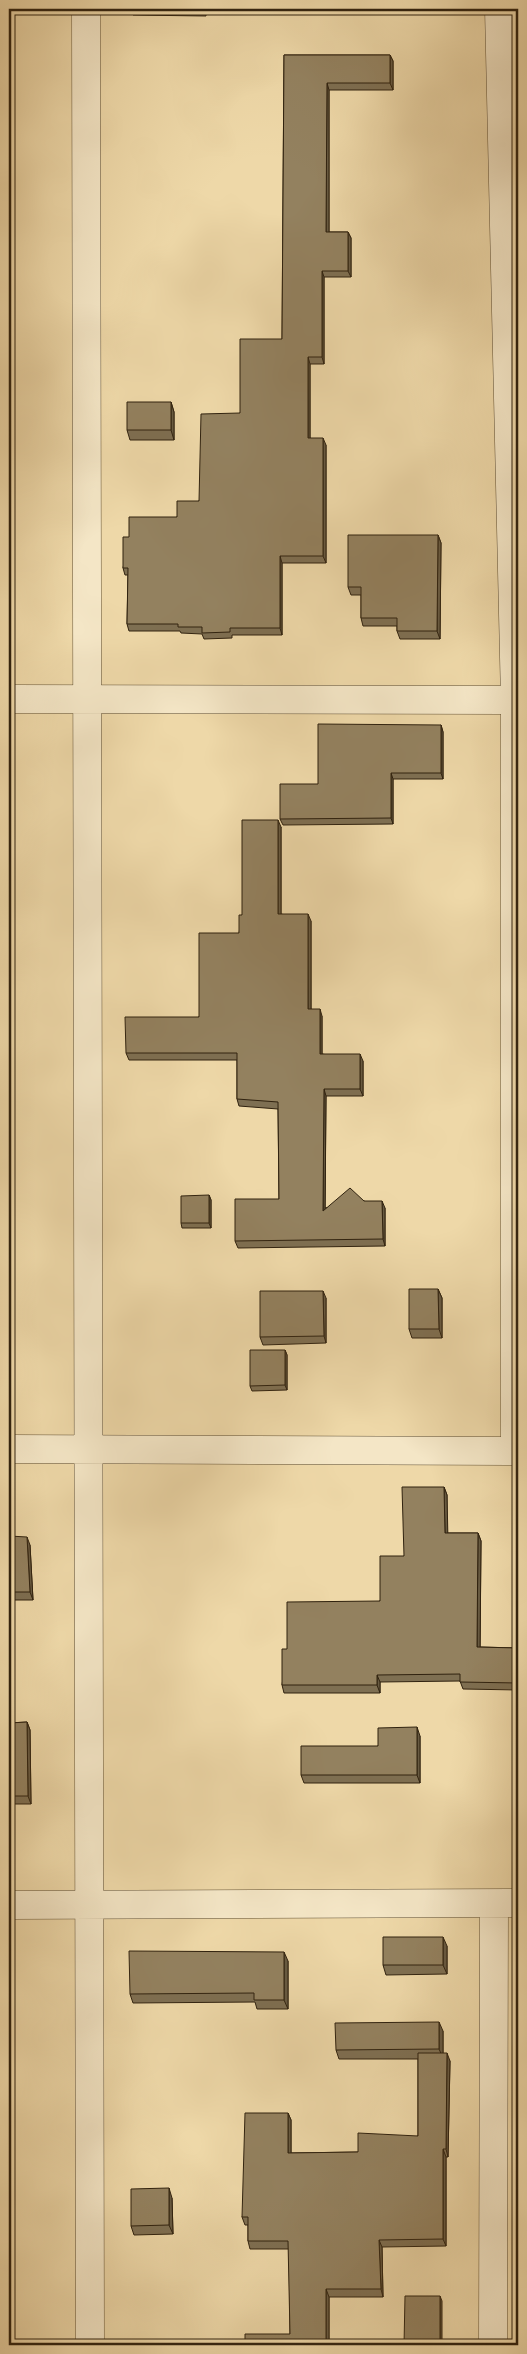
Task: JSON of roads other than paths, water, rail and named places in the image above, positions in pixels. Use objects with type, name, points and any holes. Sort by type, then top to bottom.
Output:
[{"type":"street","points":[[86,9],[91,1906],[90,2345]]},
{"type":"street","points":[[9,1449],[90,1451],[516,1451],[516,700],[499,9]]},
{"type":"street","points":[[9,699],[516,700]]},
{"type":"street","points":[[9,1905],[506,1904],[493,2345]]}]
